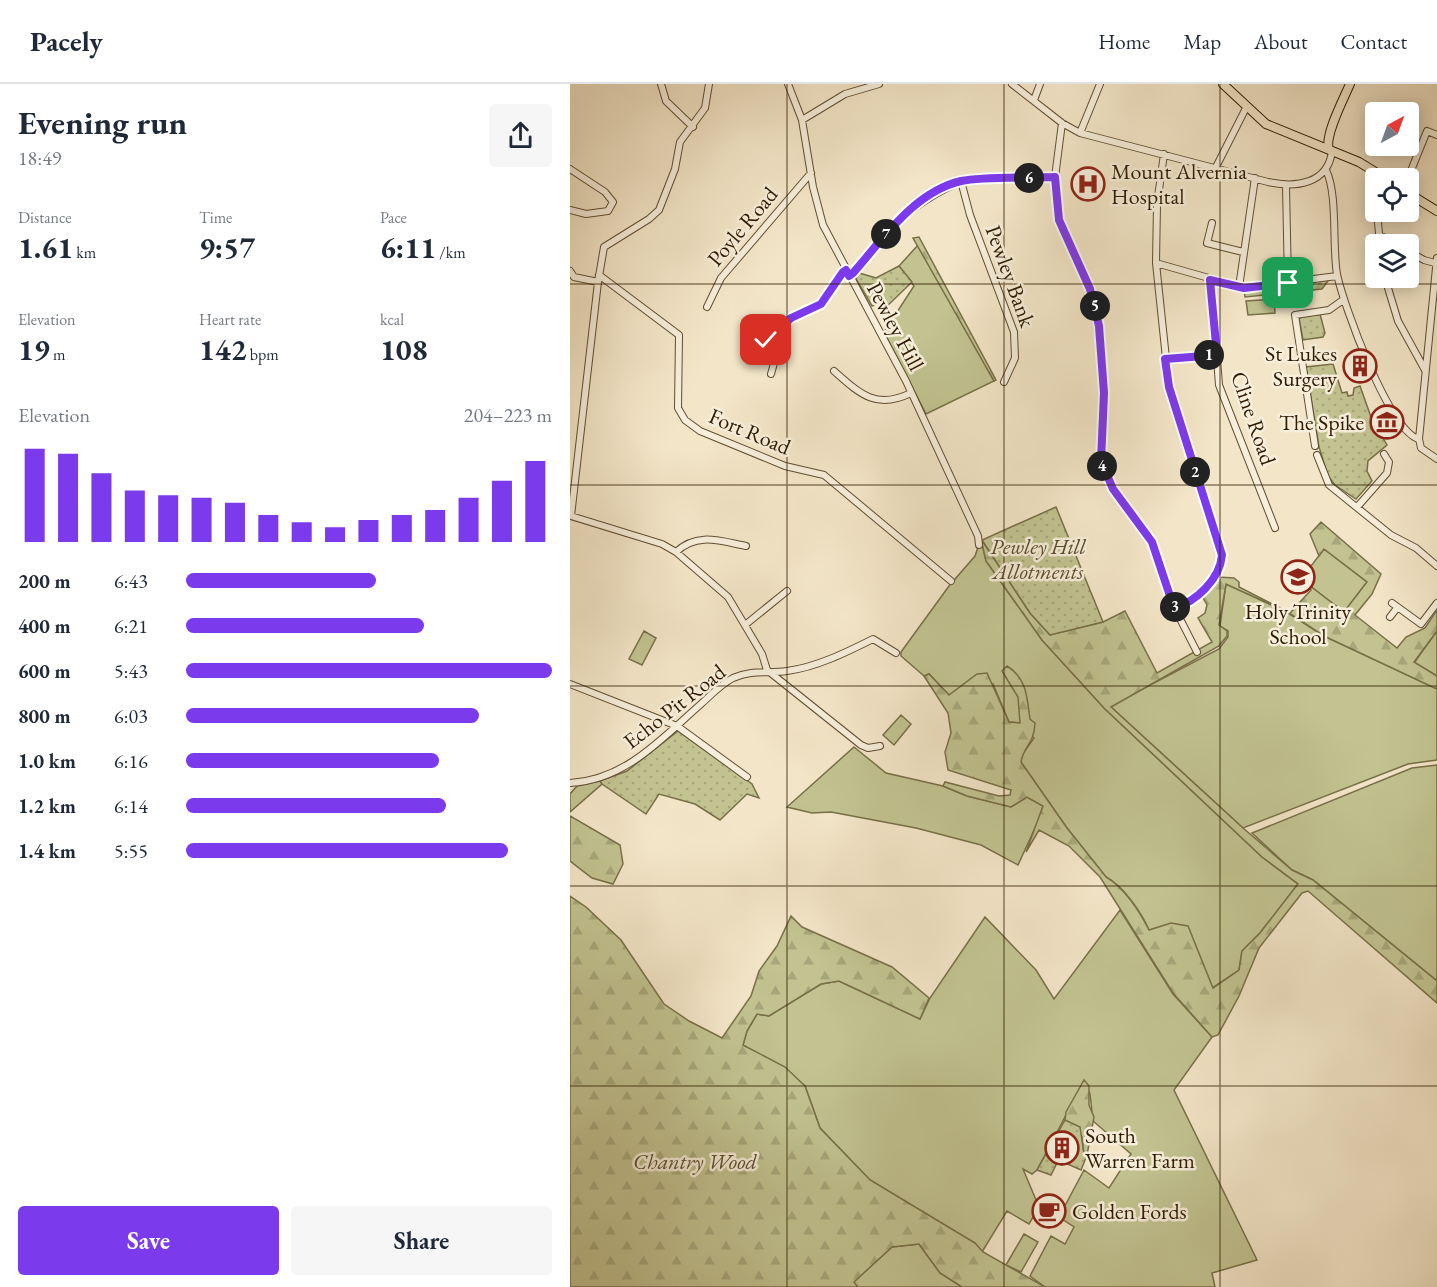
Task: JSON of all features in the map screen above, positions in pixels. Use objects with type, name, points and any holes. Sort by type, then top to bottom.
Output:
[{"type":"main road","points":[[1222,84],[1266,124],[1331,150],[1365,169]]},
{"type":"main road","points":[[1331,150],[1327,144],[1330,133],[1350,84]]},
{"type":"main road","points":[[1419,200],[1437,211]]},
{"type":"street","points":[[661,84],[666,101],[693,127]]},
{"type":"street","points":[[709,84],[705,108],[680,142],[675,169],[659,210],[649,219],[604,247],[598,279],[571,516],[662,544],[676,552],[728,597],[766,663],[767,670],[861,745],[868,748],[880,746]]},
{"type":"street","name":"Pewley Hill","points":[[788,84],[802,120],[823,225],[911,393],[978,536],[979,545]]},
{"type":"street","points":[[802,120],[845,94],[879,84]]},
{"type":"street","points":[[1012,84],[1062,123],[1080,133],[1286,186],[1318,177],[1326,170]]},
{"type":"street","points":[[1034,100],[1040,84]]},
{"type":"street","points":[[1080,133],[1100,84]]},
{"type":"street","points":[[1216,167],[1246,108]]},
{"type":"street","points":[[1062,123],[1055,177],[1059,220],[1090,289],[1099,326],[1104,393],[1101,461],[1113,489],[1152,542],[1174,608],[1197,652]]},
{"type":"street","points":[[1412,168],[1427,131],[1437,135]]},
{"type":"street","points":[[1331,150],[1326,170],[1331,190],[1337,276],[1343,300],[1351,324],[1395,416],[1407,434],[1419,439]]},
{"type":"street","points":[[1164,154],[1158,204],[1156,263],[1169,387],[1222,555],[1219,570],[1206,587],[1191,601],[1174,608]]},
{"type":"street","points":[[570,169],[605,192],[613,202],[608,211],[594,214],[570,210]]},
{"type":"street","name":"Poyle Road","points":[[707,307],[721,278],[811,173]]},
{"type":"street","points":[[771,374],[776,356],[766,338],[791,318],[821,304],[915,205],[961,181],[1055,177]]},
{"type":"street","points":[[1239,287],[1255,178]]},
{"type":"street","name":"Pewley Bank","points":[[961,181],[970,215],[1014,332],[1015,358],[1004,382]]},
{"type":"street","points":[[1286,186],[1288,283]]},
{"type":"street","points":[[1212,224],[1207,243],[1243,252]]},
{"type":"street","points":[[1419,257],[1424,260],[1436,260],[1419,439],[1421,448],[1437,459]]},
{"type":"street","points":[[1156,263],[1239,287],[1337,276]]},
{"type":"street","points":[[570,271],[574,277],[598,279]]},
{"type":"street","name":"Fort Road","points":[[598,279],[679,335],[678,408],[685,420],[700,431],[786,467],[824,475],[951,581]]},
{"type":"street","name":"Cline Road","points":[[1210,280],[1219,385],[1275,528]]},
{"type":"street","points":[[1388,288],[1398,321],[1425,370]]},
{"type":"street","points":[[1315,446],[1295,315],[1329,310],[1343,300]]},
{"type":"street","points":[[1165,359],[1217,355]]},
{"type":"street","points":[[834,371],[863,396],[884,401],[911,393]]},
{"type":"street","points":[[1358,506],[1387,473],[1389,462],[1384,454]]},
{"type":"street","points":[[1317,455],[1329,485],[1387,531],[1416,548],[1437,566]]},
{"type":"street","points":[[676,552],[684,544],[699,539],[746,546]]},
{"type":"street","points":[[745,625],[787,591]]},
{"type":"street","points":[[1390,617],[1394,605],[1422,624],[1437,603]]},
{"type":"street","name":"Echo Pit Road","points":[[570,783],[593,780],[622,768],[653,748],[733,678],[767,670],[786,672],[828,660],[873,639],[896,653]]},
{"type":"street","points":[[570,684],[676,726],[747,777]]},
{"type":"green space","points":[[919,237],[996,380],[994,381],[913,238]]},
{"type":"green space","points":[[918,245],[994,381],[926,414],[884,332],[914,286],[899,266]]},
{"type":"green space","points":[[899,266],[912,282],[882,311],[879,303],[872,306],[856,279],[859,273],[876,278]]},
{"type":"green space","points":[[1331,277],[1322,289],[1245,297],[1244,288]]},
{"type":"green space","points":[[1274,299],[1275,313],[1248,315],[1246,301]]},
{"type":"green space","points":[[1320,314],[1325,333],[1323,337],[1303,340],[1299,319],[1303,316]]},
{"type":"green space","points":[[1333,364],[1342,393],[1347,392],[1348,396],[1353,395],[1354,388],[1360,386],[1371,417],[1387,445],[1368,461],[1367,471],[1372,481],[1356,499],[1335,485],[1328,476],[1319,447],[1306,367]]},
{"type":"green space","name":"Pewley Hill Allotments","points":[[1056,507],[1103,622],[1050,635],[1030,613],[982,540]]},
{"type":"green space","points":[[1321,522],[1381,574],[1372,594],[1355,615],[1397,648],[1406,637],[1425,628],[1437,610],[1437,631],[1414,662],[1437,676],[1437,689],[1324,636],[1289,613],[1226,584],[1219,625],[1227,631],[1227,636],[1219,646],[1111,707],[1292,870],[1313,880],[1437,981],[1437,1003],[1308,891],[1302,893],[1259,948],[1239,996],[1218,1035],[1212,1037],[1173,993],[1100,877],[1069,846],[1039,830],[1026,852],[1043,806],[1027,797],[1011,807],[967,796],[943,786],[945,782],[999,796],[1010,795],[1011,790],[948,770],[945,752],[951,733],[948,713],[924,676],[929,674],[949,695],[977,674],[987,673],[1009,722],[1020,723],[1018,697],[1002,671],[1007,666],[1019,676],[1027,696],[1030,719],[1035,723],[1033,736],[1021,762],[1067,828],[1106,877],[1131,900],[1149,930],[1171,923],[1188,926],[1213,988],[1239,970],[1242,951],[1260,933],[1298,884],[1262,857],[1104,708],[1042,640],[986,561],[981,539],[1030,613],[1050,635],[1103,622],[1125,611],[1157,673],[1212,642],[1198,618],[1205,613],[1207,605],[1202,596],[1218,577],[1234,578],[1239,582],[1239,587],[1290,613],[1311,590],[1301,579],[1344,612],[1367,582],[1324,549],[1319,556],[1310,534]]},
{"type":"green space","points":[[981,539],[986,561],[1042,640],[1104,708],[1262,857],[1298,884],[1260,933],[1242,951],[1239,970],[1212,988],[1202,965],[1156,929],[1149,930],[1131,900],[1106,877],[1067,828],[1021,762],[1022,755],[1034,738],[1020,723],[1009,722],[993,684],[949,695],[929,674],[924,676],[901,656],[901,652],[949,586],[975,556]]},
{"type":"green space","points":[[1324,549],[1367,582],[1344,612],[1301,579]]},
{"type":"green space","points":[[1226,584],[1285,611],[1324,636],[1437,689],[1437,760],[1408,764],[1243,828],[1110,706],[1219,649],[1228,637],[1228,631],[1220,626]]},
{"type":"green space","points":[[644,631],[656,638],[642,665],[629,659]]},
{"type":"green space","points":[[1437,631],[1437,676],[1414,663]]},
{"type":"green space","points":[[901,715],[911,724],[894,745],[883,735]]},
{"type":"green space","points":[[678,731],[752,784],[759,798],[747,794],[720,820],[695,804],[659,794],[646,814],[602,784],[600,781],[627,771]]},
{"type":"green space","points":[[854,747],[886,773],[943,786],[967,796],[1011,807],[1027,797],[1043,806],[1018,865],[981,845],[916,828],[831,812],[812,813],[787,807]]},
{"type":"green space","points":[[1437,765],[1437,981],[1313,880],[1292,870],[1252,833],[1412,768]]},
{"type":"green space","points":[[600,781],[602,784],[570,812],[570,794],[577,786]]},
{"type":"green space","points":[[570,816],[620,845],[623,864],[613,884],[592,878],[570,861]]},
{"type":"green space","name":"Chantry Wood","points":[[570,896],[586,907],[621,940],[664,1004],[689,1021],[722,1038],[751,996],[759,971],[777,946],[791,916],[802,927],[892,967],[929,998],[920,1019],[839,981],[821,984],[769,1016],[757,1014],[747,1031],[743,1045],[785,1067],[805,1086],[820,1128],[870,1180],[975,1243],[983,1252],[1045,1287],[962,1287],[940,1273],[919,1244],[892,1247],[854,1282],[858,1287],[570,1287]]},
{"type":"green space","points":[[1120,910],[1173,994],[1212,1037],[1174,1090],[1257,1260],[1212,1273],[1215,1287],[1045,1287],[1030,1276],[1051,1236],[1065,1244],[1074,1227],[1059,1217],[1084,1170],[1109,1188],[1131,1154],[1093,1121],[1090,1094],[1084,1081],[1037,1170],[1032,1174],[1023,1169],[1039,1207],[1029,1224],[1007,1211],[982,1252],[975,1243],[870,1180],[820,1128],[805,1086],[743,1045],[747,1031],[757,1014],[769,1016],[821,984],[839,981],[920,1019],[930,998],[985,917],[1036,970],[1054,999]]},
{"type":"green space","points":[[1084,1080],[1089,1086],[1089,1105],[1094,1117],[1087,1155],[1084,1155],[1082,1137],[1065,1120],[1066,1112]]},
{"type":"green space","points":[[1065,1120],[1080,1127],[1084,1154],[1087,1155],[1081,1170],[1063,1162],[1062,1165],[1057,1163],[1051,1175],[1037,1170]]},
{"type":"green space","points":[[1024,1234],[1038,1242],[1021,1272],[1006,1265]]},
{"type":"green space","points":[[919,1244],[940,1273],[962,1287],[858,1287],[853,1282],[892,1247]]},
{"type":"place","name":"Mount Alvernia Hospital","points":[[1088,184]]},
{"type":"place","name":"St Lukes Surgery","points":[[1360,366]]},
{"type":"place","name":"The Spike","points":[[1387,422]]},
{"type":"place","name":"Holy Trinity School","points":[[1298,577]]},
{"type":"place","name":"South Warren Farm","points":[[1062,1148]]},
{"type":"place","name":"Golden Fords","points":[[1049,1211]]},
{"type":"route","points":[[766,340],[791,318],[821,304],[843,272],[846,270],[849,276],[853,273],[903,215],[925,199],[961,181],[1055,177],[1059,220],[1072,254],[1086,278],[1099,326],[1104,393],[1101,461],[1107,479],[1120,501],[1152,542],[1174,608],[1191,601],[1213,579],[1219,570],[1222,555],[1169,387],[1165,359],[1217,355],[1210,280],[1244,288],[1288,283]]}]
